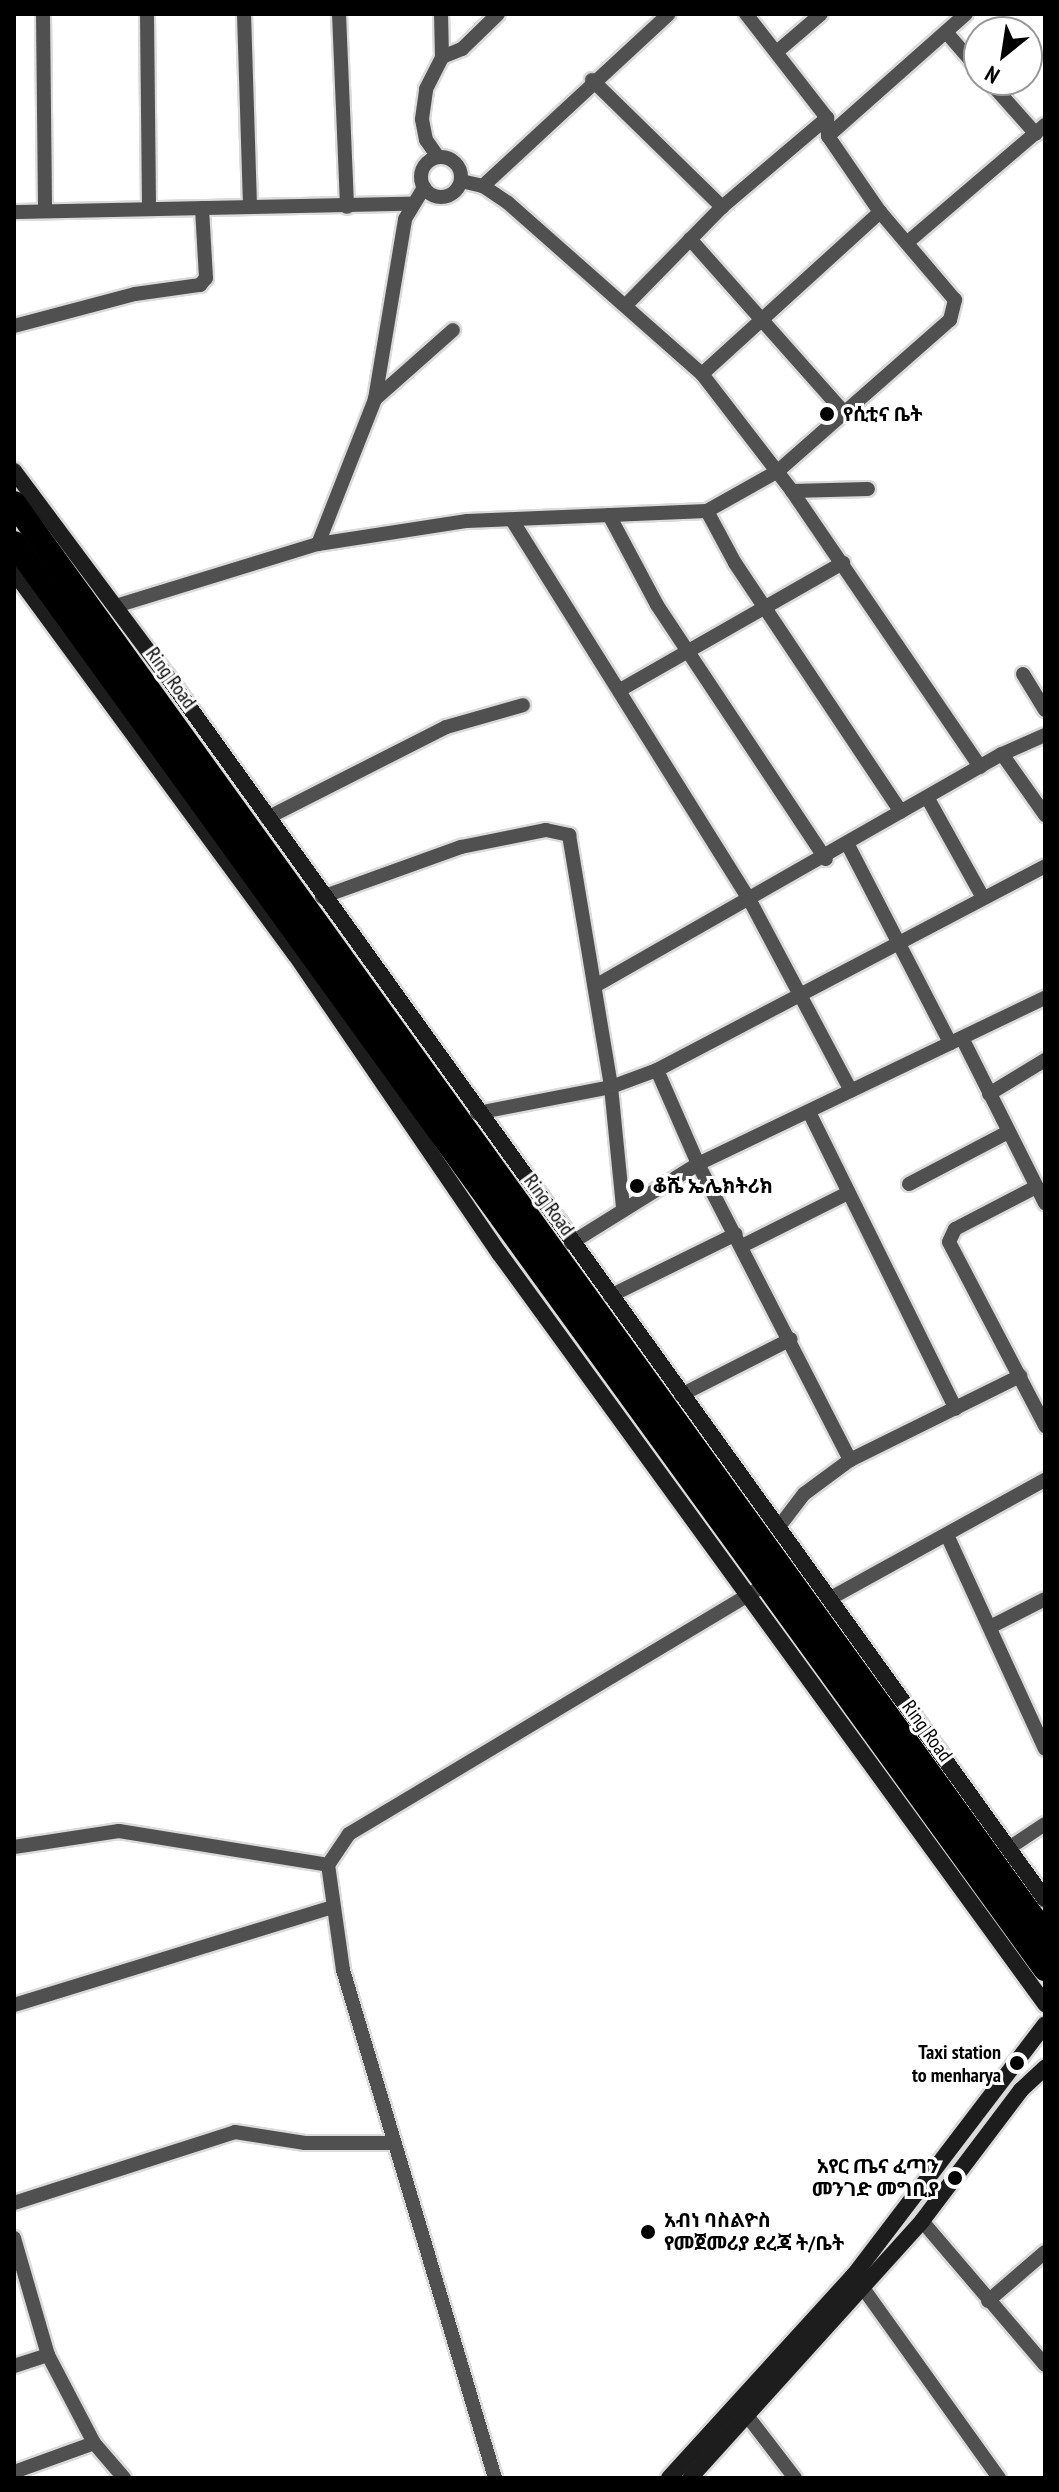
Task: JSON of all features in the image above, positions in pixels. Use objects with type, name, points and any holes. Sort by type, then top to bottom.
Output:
[{"type":"highway","name":"Ring Road","points":[[14,503],[1045,1934]]},
{"type":"highway","points":[[14,543],[758,1590],[1045,1969]]},
{"type":"street","points":[[43,14],[45,209]]},
{"type":"street","points":[[147,14],[149,208]]},
{"type":"street","points":[[244,14],[250,206]]},
{"type":"street","points":[[339,14],[347,207]]},
{"type":"street","points":[[441,14],[442,57],[426,89],[422,119],[426,140],[438,157],[455,163],[461,181]]},
{"type":"street","points":[[442,57],[462,49],[498,14]]},
{"type":"street","points":[[483,186],[592,80],[669,14]]},
{"type":"street","points":[[116,606],[318,544],[394,529],[707,511],[778,471],[846,415],[955,313],[955,300],[909,241],[880,212],[828,136],[827,118],[779,50],[746,14]]},
{"type":"street","points":[[779,50],[821,14]]},
{"type":"street","points":[[828,136],[966,14]]},
{"type":"street","points":[[946,32],[963,52]]},
{"type":"street","points":[[592,80],[722,207]]},
{"type":"street","points":[[909,241],[1040,130],[1005,96]]},
{"type":"street","points":[[626,305],[722,207],[827,118]]},
{"type":"street","points":[[438,157],[423,169],[424,187],[430,194],[449,196],[461,181]]},
{"type":"street","points":[[461,181],[483,186],[626,305],[702,374],[778,471],[980,767]]},
{"type":"street","points":[[318,544],[375,399],[410,204],[424,187]]},
{"type":"street","points":[[14,212],[410,204]]},
{"type":"street","points":[[14,326],[135,294],[200,285],[206,278],[202,208]]},
{"type":"street","points":[[702,374],[880,212]]},
{"type":"street","points":[[690,239],[764,317],[846,415]]},
{"type":"street","points":[[375,399],[453,330]]},
{"type":"street","points":[[14,471],[116,606],[477,1113],[1045,1899]]},
{"type":"street","points":[[792,491],[868,489]]},
{"type":"street","points":[[707,511],[901,812]]},
{"type":"street","points":[[609,515],[657,605],[826,859]]},
{"type":"street","points":[[512,520],[620,690],[645,740],[749,899],[851,1091]]},
{"type":"street","points":[[620,690],[691,654],[843,563]]},
{"type":"street","points":[[14,572],[295,954],[499,1253],[758,1590],[1045,2004]]},
{"type":"street","points":[[1023,674],[1045,710]]},
{"type":"street","points":[[267,818],[446,727],[523,705]]},
{"type":"street","points":[[595,986],[826,859],[1002,754],[1045,735]]},
{"type":"street","points":[[1002,754],[1045,815]]},
{"type":"street","points":[[927,797],[982,896]]},
{"type":"street","points":[[322,897],[461,847],[560,830],[572,841],[611,1087],[623,1208]]},
{"type":"street","points":[[848,845],[900,945],[989,1094],[1045,1203]]},
{"type":"street","points":[[477,1113],[611,1087],[657,1070],[900,945],[982,896],[1045,866]]},
{"type":"street","points":[[571,1243],[698,1164],[1045,998]]},
{"type":"street","points":[[989,1094],[1045,1060]]},
{"type":"street","points":[[657,1070],[698,1164],[791,1339],[850,1460]]},
{"type":"street","points":[[809,1112],[956,1409]]},
{"type":"street","points":[[909,1184],[1008,1132]]},
{"type":"street","points":[[1036,1187],[955,1229],[949,1242],[1045,1426]]},
{"type":"street","points":[[610,1296],[848,1193]]},
{"type":"street","points":[[681,1395],[791,1339]]},
{"type":"street","points":[[778,1528],[804,1494],[850,1460],[1020,1376]]},
{"type":"street","points":[[829,1599],[1045,1480]]},
{"type":"street","points":[[947,1535],[992,1626],[1045,1749]]},
{"type":"street","points":[[495,2478],[392,2143],[343,1970],[328,1865],[349,1834],[758,1590]]},
{"type":"street","points":[[992,1626],[1045,1599]]},
{"type":"street","points":[[1009,1848],[1045,1824]]},
{"type":"street","points":[[14,1847],[119,1831],[328,1865]]},
{"type":"street","points":[[14,2005],[332,1907]]},
{"type":"street","points":[[669,2478],[903,2215],[1045,2024]]},
{"type":"street","points":[[690,2478],[922,2221],[1021,2090],[1045,2068]]},
{"type":"street","points":[[14,2203],[235,2132],[305,2143],[392,2143]]},
{"type":"street","points":[[922,2221],[1045,2365]]},
{"type":"street","points":[[14,2238],[48,2355],[114,2475]]},
{"type":"street","points":[[988,2301],[1045,2252]]},
{"type":"street","points":[[863,2288],[999,2478]]},
{"type":"street","points":[[14,2366],[48,2355]]},
{"type":"street","points":[[736,2402],[795,2478]]},
{"type":"street","points":[[14,2472],[94,2443]]},
{"type":"place","name":"የሲቲና ቤት","points":[[827,414]]},
{"type":"place","name":"ቆሼ ኤሌክትሪክ","points":[[637,1186]]},
{"type":"place","name":"Taxi station to menharya","points":[[1017,2063]]},
{"type":"place","name":"አየር ጤና ፈጣን መንገድ መግቢያ","points":[[955,2178]]},
{"type":"place","name":"አብነ ባስልዮስ የመጀመሪያ ደረጃ ት/ቤት","points":[[648,2232]]}]
